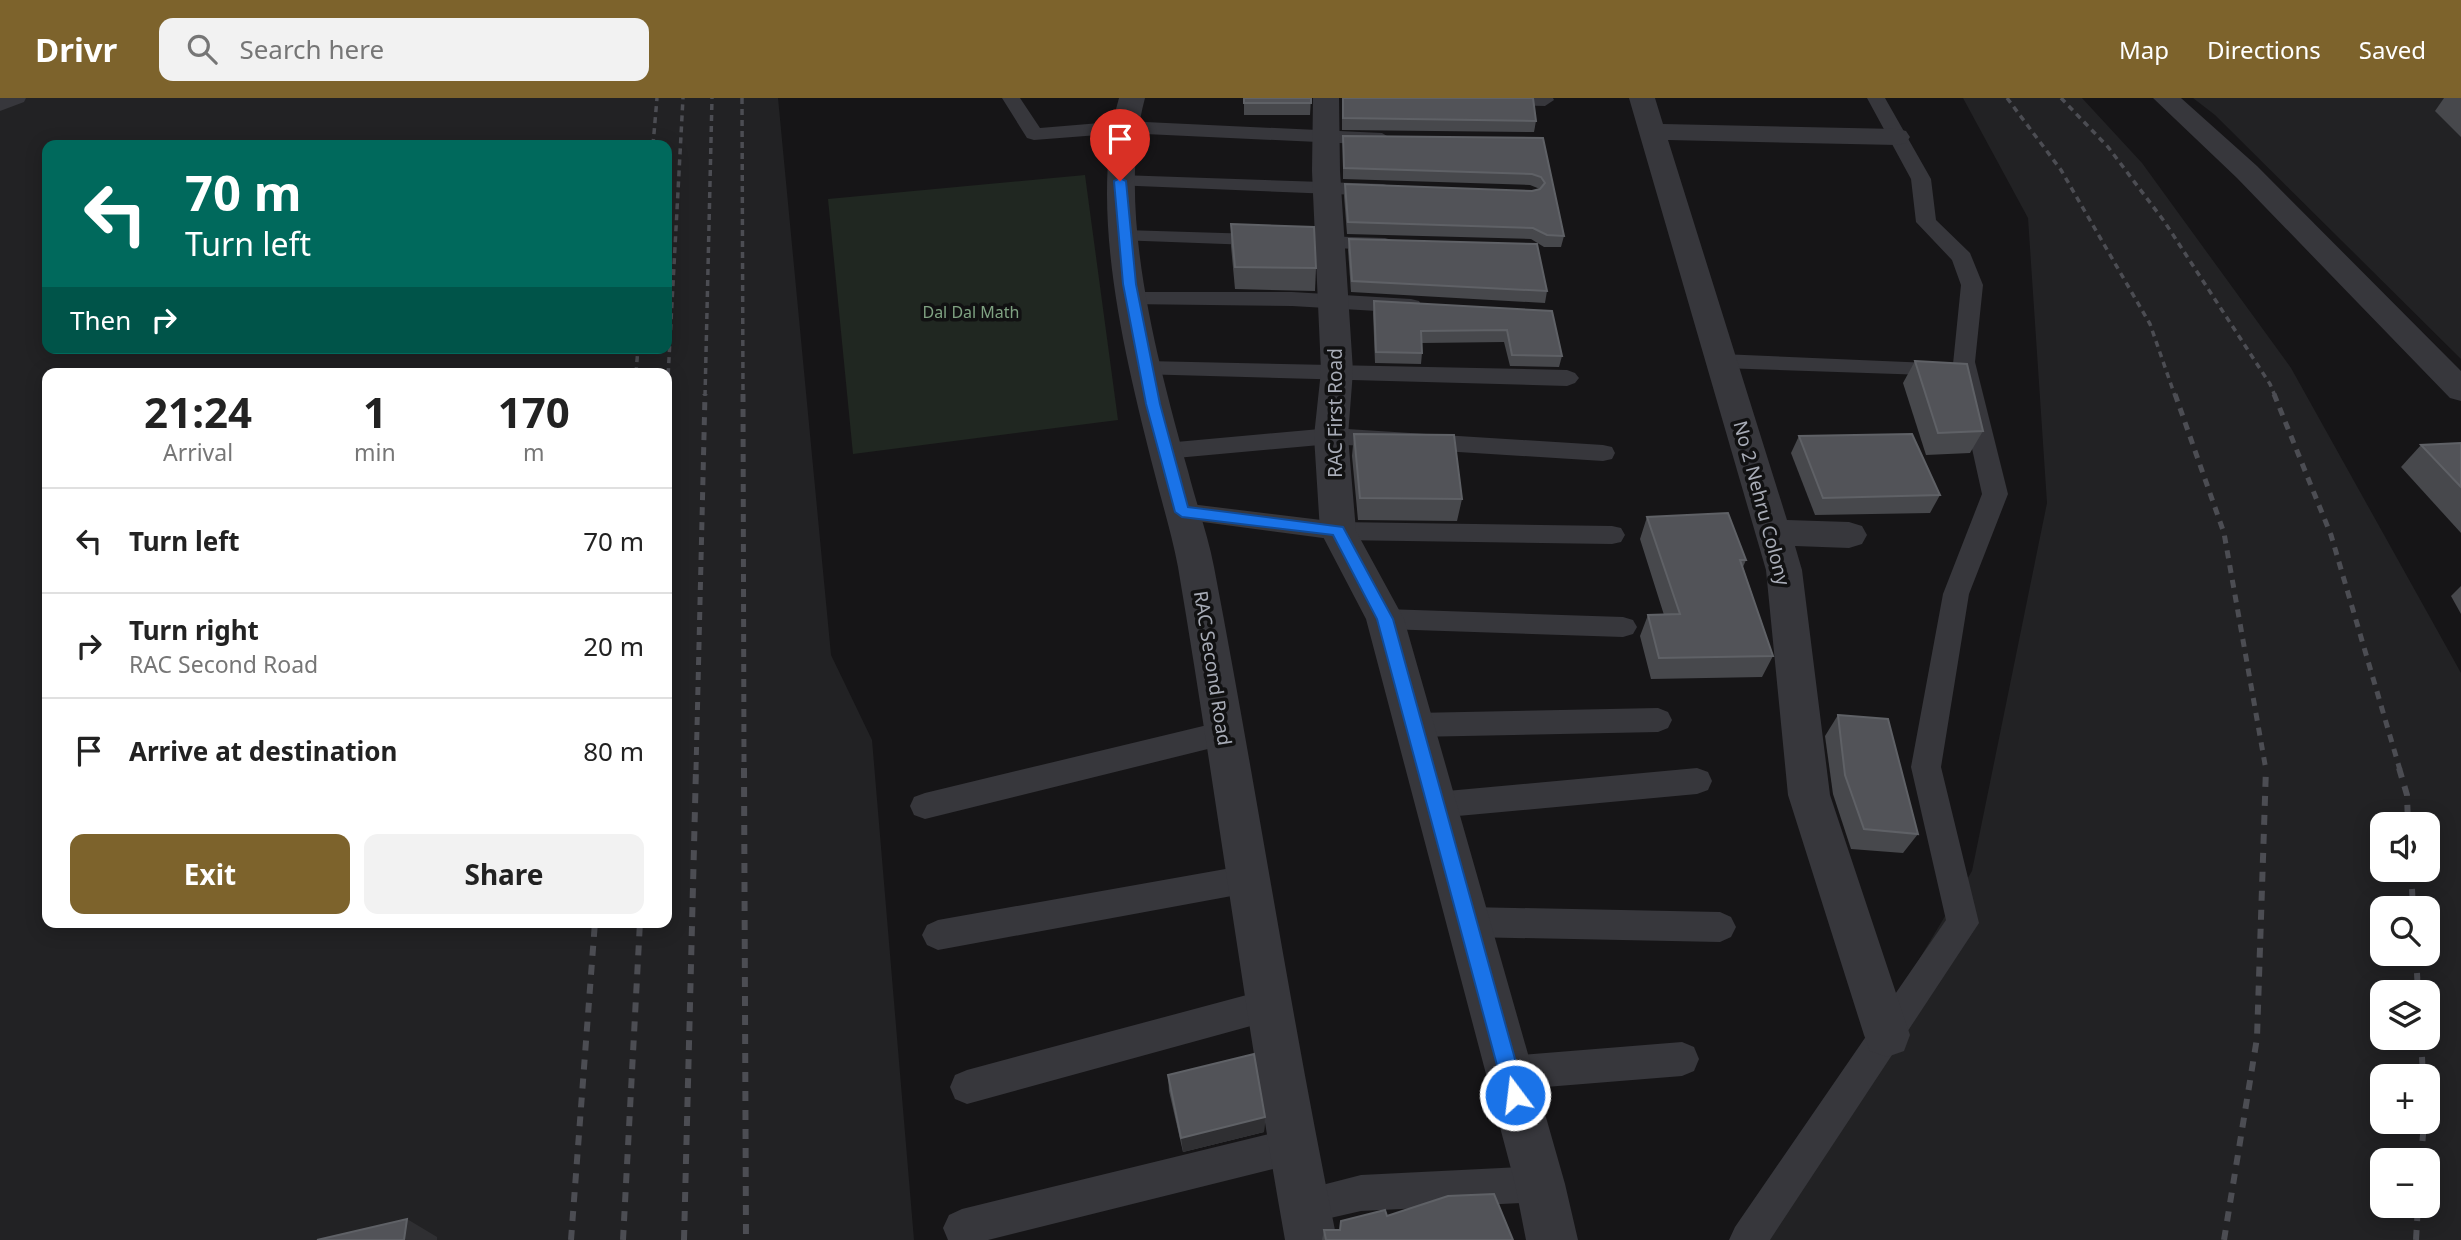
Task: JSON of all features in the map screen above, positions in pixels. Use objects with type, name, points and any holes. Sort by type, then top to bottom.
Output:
[{"type":"street","name":"RAC First Road","points":[[1326,98],[1327,188],[1338,371],[1331,436],[1338,531],[1385,619],[1540,1184],[1552,1240]]},
{"type":"street","name":"No 2 Nehru Colony","points":[[1642,98],[1784,570],[1809,795],[1887,1035]]},
{"type":"street","points":[[2166,98],[2247,172],[2461,390]]},
{"type":"street","name":"RAC Second Road","points":[[1128,112],[1120,181],[1133,299],[1165,451],[1195,563],[1308,1223]]},
{"type":"street","points":[[1652,132],[1897,137]]},
{"type":"street","points":[[1773,533],[1849,535]]},
{"type":"lane","points":[[0,106],[17,98]]},
{"type":"lane","points":[[1011,98],[1034,134],[1128,112],[1325,138],[1408,139]]},
{"type":"lane","points":[[1441,98],[1545,100]]},
{"type":"lane","points":[[1748,1240],[1963,923],[1926,767],[1956,594],[1995,494],[1964,362],[1972,285],[1962,258],[1926,222],[1921,179],[1876,98]]},
{"type":"lane","points":[[1120,181],[1408,190]]},
{"type":"lane","points":[[1124,236],[1410,245]]},
{"type":"lane","points":[[1133,299],[1292,299],[1438,307]]},
{"type":"lane","points":[[1721,361],[1907,366],[1965,371]]},
{"type":"lane","points":[[1146,369],[1338,371],[1567,378]]},
{"type":"lane","points":[[1165,451],[1331,436],[1603,453]]},
{"type":"lane","points":[[1182,512],[1338,531],[1612,535]]},
{"type":"lane","points":[[1385,619],[1623,627]]},
{"type":"lane","points":[[1414,725],[1658,720]]},
{"type":"lane","points":[[925,807],[1224,733]]},
{"type":"lane","points":[[1436,805],[1697,781]]},
{"type":"lane","points":[[938,935],[1248,879]]},
{"type":"lane","points":[[1468,922],[1720,927]]},
{"type":"lane","points":[[967,1087],[1269,1005]]},
{"type":"lane","points":[[1509,1073],[1682,1059]]},
{"type":"lane","points":[[962,1228],[1293,1146]]},
{"type":"lane","points":[[1308,1223],[1361,1193],[1540,1184]]},
{"type":"shaded area","points":[[0,98],[778,98],[831,655],[872,740],[914,1240],[0,1240]]},
{"type":"shaded area","points":[[1963,98],[2082,98],[2142,163],[2291,368],[2461,673],[2461,1240],[1736,1240],[1788,1179],[1972,871],[2047,503],[2028,218]]},
{"type":"shaded area","points":[[2193,98],[2461,98],[2461,359],[2215,115]]},
{"type":"green space","name":"Dal Dal Math","points":[[1085,175],[1118,420],[853,454],[828,199]]},
{"type":"building","points":[[1244,98],[1311,98],[1311,103],[1244,103]]},
{"type":"building","points":[[1343,98],[1533,98],[1536,121],[1343,118]]},
{"type":"building","points":[[1343,136],[1543,138],[1564,236],[1547,235],[1533,228],[1348,222],[1345,184],[1532,191],[1540,189],[1545,183],[1541,177],[1532,174],[1344,168]]},
{"type":"building","points":[[1231,224],[1314,227],[1316,268],[1235,267]]},
{"type":"building","points":[[1349,239],[1537,244],[1547,291],[1352,281]]},
{"type":"building","points":[[1374,301],[1552,311],[1562,356],[1512,355],[1507,330],[1421,331],[1422,353],[1376,352]]},
{"type":"building","points":[[1915,361],[1967,364],[1983,431],[1938,433]]},
{"type":"building","points":[[1354,434],[1454,435],[1462,499],[1360,498]]},
{"type":"building","points":[[1912,434],[1940,495],[1823,498],[1799,436]]},
{"type":"building","points":[[2461,443],[2461,487],[2421,445]]},
{"type":"building","points":[[1728,513],[1746,560],[1740,560],[1773,656],[1659,658],[1648,615],[1680,614],[1647,517]]},
{"type":"building","points":[[1838,715],[1888,719],[1918,834],[1864,829],[1845,775]]},
{"type":"building","points":[[1254,1054],[1265,1117],[1181,1138],[1168,1075]]},
{"type":"building","points":[[1494,1194],[1513,1240],[1326,1240],[1324,1230],[1340,1230],[1341,1221],[1385,1210],[1387,1216],[1448,1196]]},
{"type":"building","points":[[407,1219],[404,1240],[317,1240]]},
{"type":"railway","points":[[653,140],[657,98]]},
{"type":"railway","points":[[672,303],[683,98]]},
{"type":"railway","points":[[705,396],[712,98]]},
{"type":"railway","points":[[742,98],[743,396]]},
{"type":"railway","points":[[2007,98],[2061,170],[2150,324],[2175,396]]},
{"type":"railway","points":[[2061,98],[2108,147],[2164,221],[2270,384],[2275,396]]},
{"type":"railway","points":[[636,368],[638,354]]},
{"type":"railway","points":[[669,354],[669,368]]},
{"type":"railway","points":[[696,770],[705,394]]},
{"type":"railway","points":[[743,394],[744,770]]},
{"type":"railway","points":[[2175,394],[2224,533],[2266,770]]},
{"type":"railway","points":[[2274,394],[2331,535],[2400,770]]},
{"type":"railway","points":[[684,1240],[696,768]]},
{"type":"railway","points":[[744,768],[746,1240]]},
{"type":"railway","points":[[2399,768],[2407,795],[2408,812]]},
{"type":"railway","points":[[2224,1240],[2257,1038],[2266,770]]},
{"type":"railway","points":[[2412,882],[2412,896]]},
{"type":"railway","points":[[571,1240],[595,928]]},
{"type":"railway","points":[[623,1240],[640,928]]},
{"type":"railway","points":[[2417,966],[2417,980]]},
{"type":"railway","points":[[2422,1050],[2422,1064]]},
{"type":"railway","points":[[2422,1148],[2423,1134]]},
{"type":"railway","points":[[2416,1240],[2417,1218]]},
{"type":"route","points":[[1120,181],[1130,284],[1153,404],[1182,512],[1338,531],[1385,619],[1515,1095]]}]
